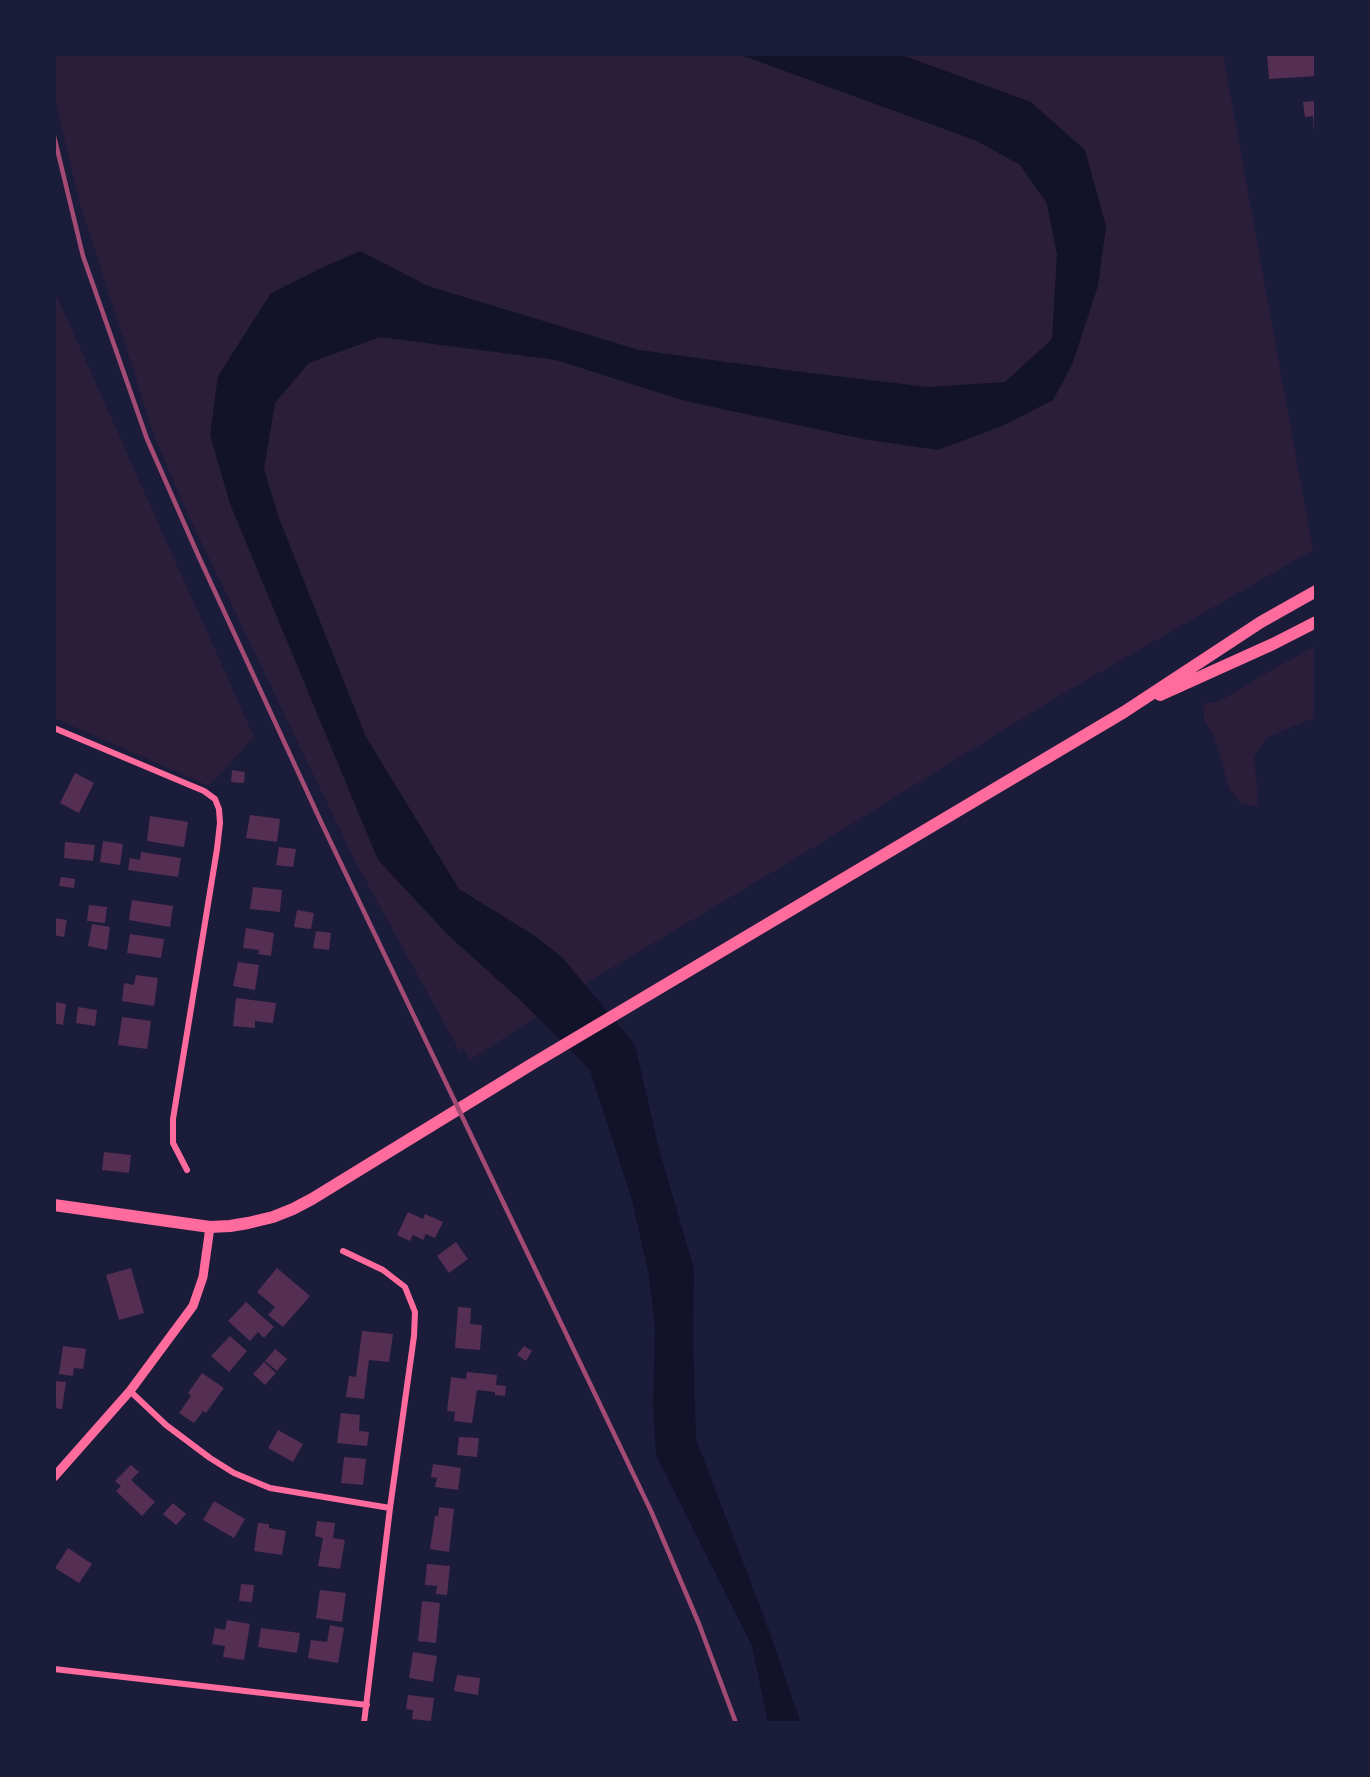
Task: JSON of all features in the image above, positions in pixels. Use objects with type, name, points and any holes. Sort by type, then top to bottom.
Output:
[{"type":"main road","points":[[54,1205],[210,1227],[248,1223],[293,1209],[1124,712],[1261,622],[1316,591]]},
{"type":"main road","points":[[1124,712],[1316,622]]},
{"type":"street","points":[[54,728],[204,791],[215,799],[219,809],[217,849],[173,1119],[173,1143],[187,1170]]},
{"type":"street","points":[[54,1477],[130,1391],[193,1306],[203,1277],[210,1227]]},
{"type":"street","points":[[343,1251],[383,1270],[405,1287],[415,1312],[414,1336],[364,1723]]},
{"type":"street","points":[[130,1391],[166,1425],[210,1458],[258,1484],[280,1490],[390,1508]]},
{"type":"street","points":[[54,1669],[367,1705]]},
{"type":"shaded area","points":[[54,54],[1223,54],[1313,550],[1057,697],[793,860],[603,973],[470,1060],[464,1049],[460,1052],[355,861],[185,508],[155,438],[79,201],[54,94]]},
{"type":"shaded area","points":[[738,54],[899,54],[1031,102],[1085,150],[1106,226],[1098,286],[1072,365],[1053,400],[1002,426],[938,450],[863,439],[685,401],[556,360],[380,337],[309,363],[275,403],[264,469],[279,518],[366,737],[459,889],[535,936],[563,958],[635,1045],[659,1149],[694,1269],[693,1339],[696,1439],[764,1617],[801,1723],[768,1723],[752,1646],[656,1455],[653,1406],[655,1327],[649,1276],[632,1200],[590,1070],[519,999],[449,936],[378,860],[230,504],[210,435],[218,376],[271,293],[360,251],[428,286],[639,350],[786,370],[928,387],[1005,382],[1052,339],[1057,255],[1047,204],[1020,165],[977,141]]},
{"type":"shaded area","points":[[54,290],[254,737],[209,786],[54,718]]},
{"type":"shaded area","points":[[1316,646],[1316,717],[1266,738],[1254,757],[1259,807],[1242,804],[1230,790],[1214,736],[1204,720],[1203,704],[1220,701]]},
{"type":"building","points":[[1267,54],[1316,54],[1316,76],[1269,79]]},
{"type":"building","points":[[1316,101],[1316,132],[1314,132],[1313,116],[1305,117],[1303,102]]},
{"type":"building","points":[[232,770],[245,772],[244,783],[231,782]]},
{"type":"building","points":[[75,773],[94,783],[79,813],[60,803]]},
{"type":"building","points":[[250,815],[280,819],[277,842],[246,838]]},
{"type":"building","points":[[150,816],[188,822],[184,847],[147,841]]},
{"type":"building","points":[[103,841],[123,844],[120,865],[100,862]]},
{"type":"building","points":[[65,842],[95,845],[93,861],[64,858]]},
{"type":"building","points":[[279,847],[296,849],[293,867],[276,865]]},
{"type":"building","points":[[141,852],[181,858],[178,877],[128,870],[130,858],[140,860]]},
{"type":"building","points":[[61,877],[75,879],[74,888],[59,886]]},
{"type":"building","points":[[253,887],[282,890],[280,912],[250,909]]},
{"type":"building","points":[[132,900],[173,906],[170,927],[129,920]]},
{"type":"building","points":[[89,905],[107,907],[105,923],[87,921]]},
{"type":"building","points":[[297,910],[314,913],[311,929],[294,927]]},
{"type":"building","points":[[54,918],[67,920],[64,937],[54,935]]},
{"type":"building","points":[[92,924],[110,927],[107,950],[88,946]]},
{"type":"building","points":[[246,928],[274,933],[271,956],[258,954],[259,950],[243,948]]},
{"type":"building","points":[[316,931],[331,933],[329,950],[313,948]]},
{"type":"building","points":[[130,934],[164,939],[161,958],[127,953]]},
{"type":"building","points":[[238,962],[259,965],[255,990],[233,986]]},
{"type":"building","points":[[136,975],[158,978],[154,1006],[122,1001],[124,983],[134,985]]},
{"type":"building","points":[[236,998],[276,1003],[273,1023],[255,1021],[255,1028],[233,1026]]},
{"type":"building","points":[[54,1002],[66,1004],[63,1025],[54,1023]]},
{"type":"building","points":[[78,1007],[97,1010],[95,1026],[76,1023]]},
{"type":"building","points":[[122,1017],[151,1021],[147,1049],[118,1045]]},
{"type":"building","points":[[104,1152],[131,1155],[129,1173],[102,1170]]},
{"type":"building","points":[[408,1212],[423,1219],[425,1214],[443,1222],[435,1238],[426,1234],[423,1240],[413,1235],[410,1241],[397,1235]]},
{"type":"building","points":[[456,1242],[468,1259],[449,1273],[437,1256]]},
{"type":"building","points":[[131,1268],[144,1313],[119,1320],[106,1275]]},
{"type":"building","points":[[277,1268],[310,1296],[283,1327],[268,1315],[275,1307],[257,1292]]},
{"type":"building","points":[[246,1302],[274,1327],[264,1338],[258,1332],[250,1341],[228,1321]]},
{"type":"building","points":[[458,1307],[471,1308],[470,1324],[482,1325],[480,1350],[455,1348]]},
{"type":"building","points":[[362,1331],[393,1334],[389,1362],[369,1360],[364,1399],[346,1397],[349,1376],[356,1377]]},
{"type":"building","points":[[230,1336],[247,1351],[229,1372],[211,1356]]},
{"type":"building","points":[[63,1346],[86,1349],[83,1369],[74,1368],[73,1376],[59,1374]]},
{"type":"building","points":[[524,1346],[532,1351],[526,1361],[517,1355]]},
{"type":"building","points":[[275,1349],[287,1359],[277,1371],[265,1361]]},
{"type":"building","points":[[264,1362],[276,1373],[265,1385],[253,1374]]},
{"type":"building","points":[[467,1372],[497,1375],[496,1385],[506,1386],[505,1396],[495,1395],[495,1392],[477,1390],[472,1423],[454,1421],[455,1412],[447,1411],[451,1377],[466,1379]]},
{"type":"building","points":[[202,1373],[224,1388],[206,1413],[203,1411],[194,1423],[179,1413],[191,1396],[188,1393]]},
{"type":"building","points":[[54,1381],[66,1382],[62,1409],[54,1408]]},
{"type":"building","points":[[341,1413],[360,1415],[359,1431],[369,1432],[367,1446],[337,1443]]},
{"type":"building","points":[[278,1430],[303,1444],[293,1462],[268,1448]]},
{"type":"building","points":[[459,1437],[479,1438],[477,1457],[457,1455]]},
{"type":"building","points":[[344,1457],[366,1459],[363,1485],[341,1483]]},
{"type":"building","points":[[433,1464],[461,1468],[458,1490],[435,1487],[437,1478],[431,1477]]},
{"type":"building","points":[[131,1465],[139,1472],[131,1480],[155,1502],[142,1516],[116,1491],[121,1486],[115,1481]]},
{"type":"building","points":[[214,1501],[245,1519],[234,1538],[203,1520]]},
{"type":"building","points":[[173,1503],[186,1514],[176,1525],[163,1514]]},
{"type":"building","points":[[439,1507],[454,1509],[449,1552],[430,1549],[435,1516],[438,1516]]},
{"type":"building","points":[[317,1521],[335,1523],[333,1538],[345,1540],[340,1569],[318,1566],[323,1538],[315,1536]]},
{"type":"building","points":[[258,1523],[269,1524],[269,1528],[286,1531],[282,1555],[254,1551]]},
{"type":"building","points":[[68,1548],[92,1564],[79,1583],[55,1568]]},
{"type":"building","points":[[427,1564],[450,1566],[447,1595],[436,1594],[437,1586],[425,1585]]},
{"type":"building","points":[[241,1584],[254,1585],[252,1602],[239,1601]]},
{"type":"building","points":[[320,1590],[346,1593],[342,1622],[316,1618]]},
{"type":"building","points":[[422,1601],[440,1603],[436,1643],[418,1641]]},
{"type":"building","points":[[227,1620],[250,1624],[244,1660],[223,1657],[225,1646],[212,1644],[215,1628],[225,1630]]},
{"type":"building","points":[[330,1625],[344,1628],[338,1663],[308,1658],[311,1640],[327,1642]]},
{"type":"building","points":[[261,1628],[300,1633],[297,1653],[258,1647]]},
{"type":"building","points":[[413,1652],[437,1656],[433,1682],[409,1678]]},
{"type":"building","points":[[457,1675],[480,1678],[478,1695],[454,1691]]},
{"type":"building","points":[[408,1695],[434,1698],[431,1721],[412,1719],[413,1710],[406,1709]]},
{"type":"railway","points":[[54,136],[83,256],[147,439],[322,824],[651,1511],[699,1624],[736,1723]]}]
